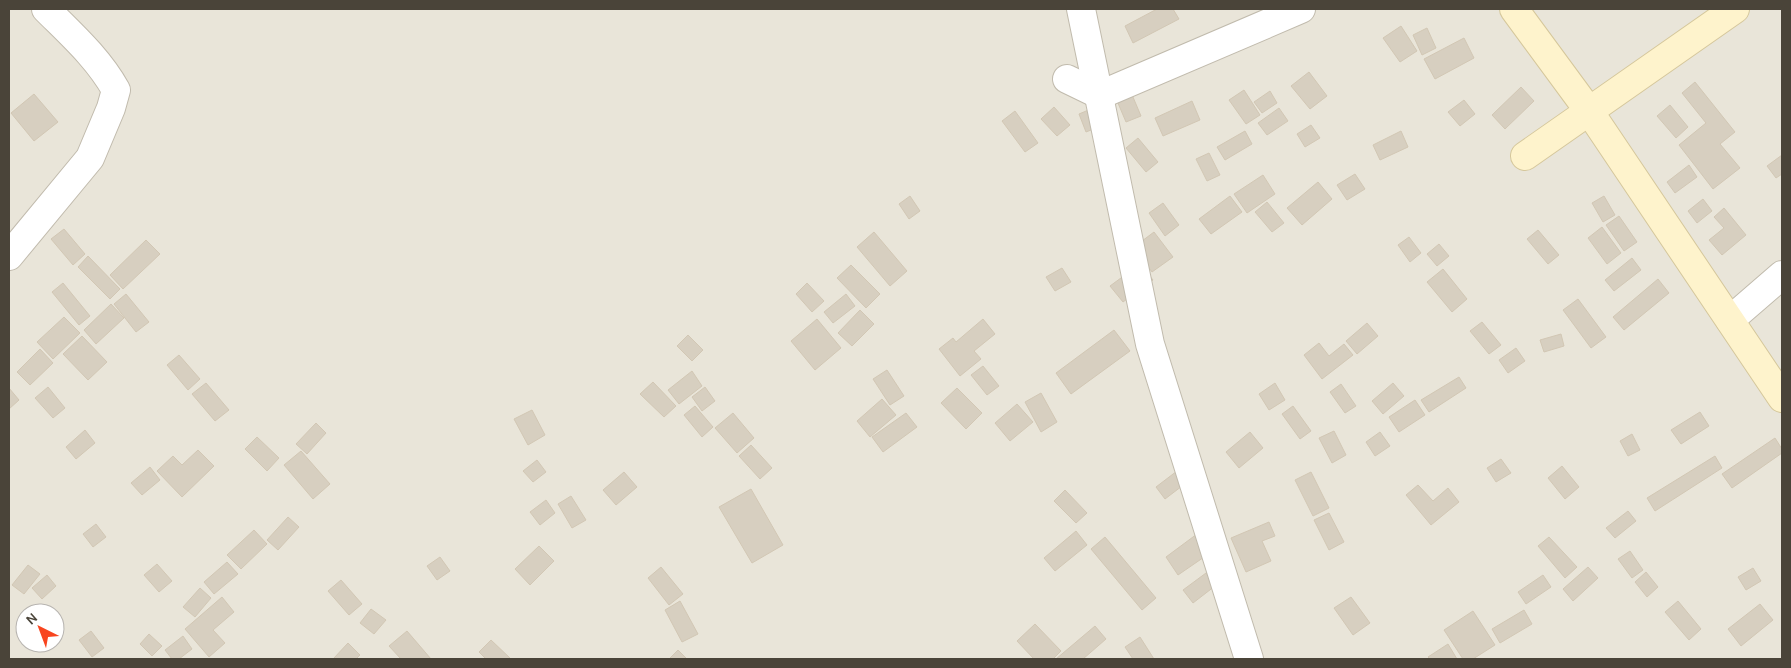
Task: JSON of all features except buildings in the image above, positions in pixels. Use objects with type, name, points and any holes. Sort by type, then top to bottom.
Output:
[{"type":"street","points":[[9,256],[90,158],[112,108],[116,90],[104,69],[90,52],[46,9]]},
{"type":"street","points":[[1081,9],[1150,344],[1249,659]]},
{"type":"street","points":[[1067,79],[1100,95],[1300,9]]},
{"type":"street","points":[[1514,9],[1589,111],[1782,398]]},
{"type":"street","points":[[1524,156],[1735,9]]},
{"type":"street","points":[[1730,320],[1782,275]]},
{"type":"shaded area","points":[[9,9],[1782,9],[1782,659],[9,659]]}]
